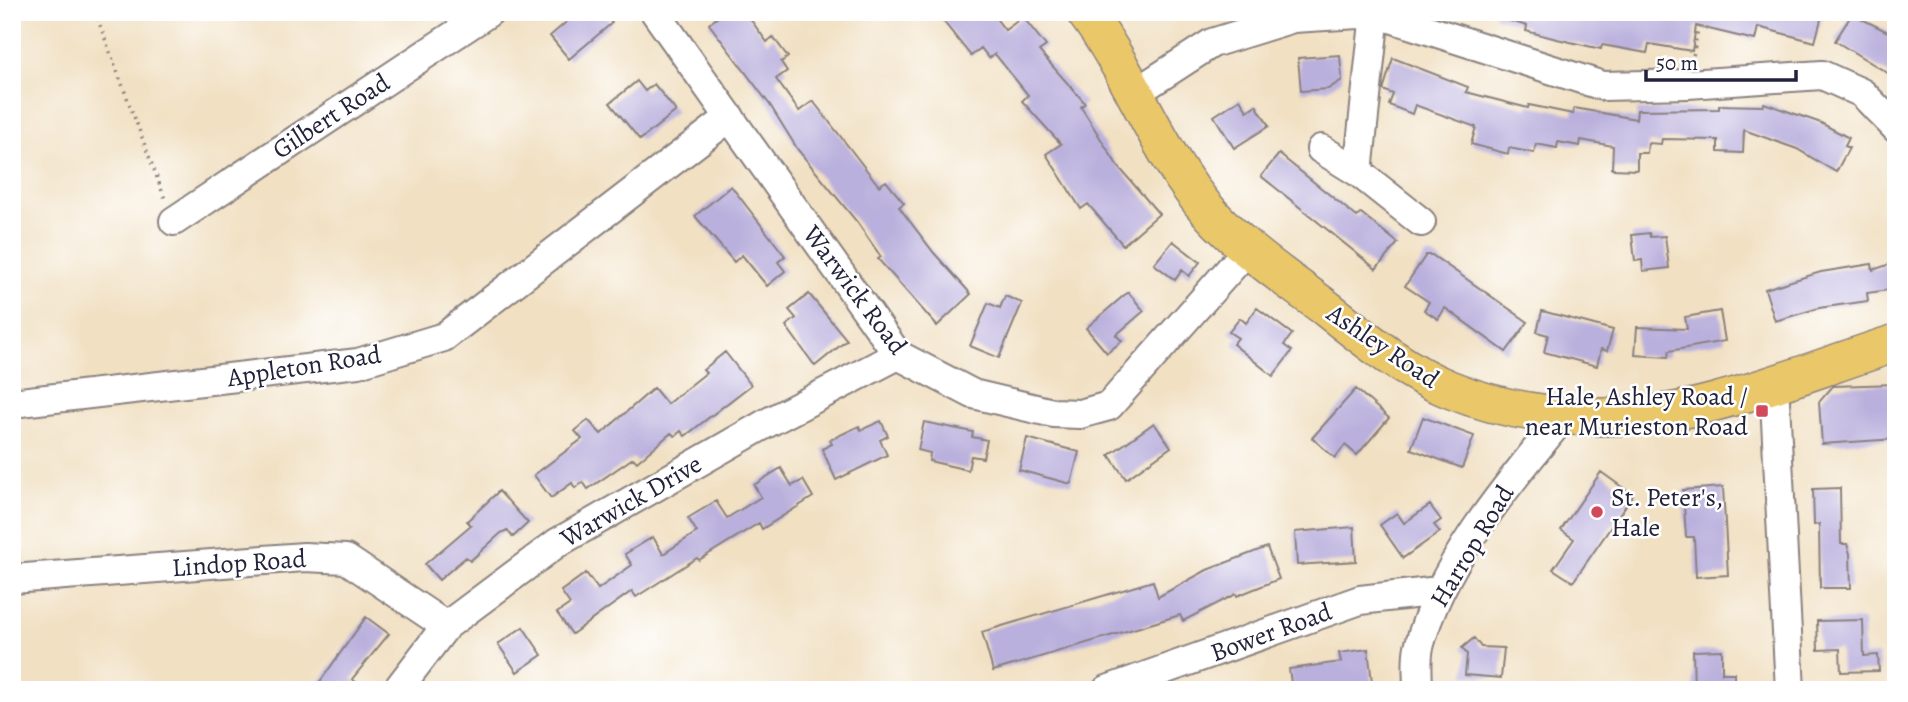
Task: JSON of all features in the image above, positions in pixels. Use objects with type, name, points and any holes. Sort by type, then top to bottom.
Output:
[{"type":"main road","name":"Ashley Road","points":[[1085,12],[1104,37],[1180,171],[1211,214],[1248,249],[1408,368],[1449,389],[1503,406],[1563,417],[1673,411],[1714,403],[1896,343]]},
{"type":"street","name":"Gilbert Road","points":[[174,220],[489,12]]},
{"type":"street","name":"Warwick Road","points":[[655,12],[898,355],[973,394],[1053,413],[1080,414],[1109,406],[1248,249]]},
{"type":"street","points":[[1359,172],[1375,13]]},
{"type":"street","points":[[1135,93],[1212,43],[1293,18],[1375,13],[1603,86],[1688,84],[1822,75],[1862,93],[1896,128]]},
{"type":"street","name":"Appleton Road","points":[[12,403],[358,363],[444,337],[730,117]]},
{"type":"street","points":[[1321,149],[1359,172],[1420,222]]},
{"type":"street","name":"Warwick Drive","points":[[397,690],[446,626],[557,543],[767,423],[898,355]]},
{"type":"street","points":[[1774,382],[1790,690]]},
{"type":"street","name":"Harrop Road","points":[[1418,690],[1418,650],[1439,591],[1507,485],[1563,417]]},
{"type":"street","name":"Lindop Road","points":[[12,579],[304,557],[346,559],[446,626]]},
{"type":"street","name":"Bower Road","points":[[1117,688],[1360,600],[1439,591]]},
{"type":"path","points":[[95,12],[174,220]]},
{"type":"path","points":[[1688,84],[1701,12]]},
{"type":"building","points":[[578,12],[602,12],[612,23],[569,59],[550,36]]},
{"type":"building","points":[[724,12],[745,12],[767,42],[773,37],[788,57],[781,62],[787,71],[776,79],[799,111],[813,101],[879,186],[886,181],[904,203],[899,207],[934,253],[971,294],[937,326],[878,259],[881,257],[857,222],[798,150],[770,105],[709,24]]},
{"type":"building","points":[[936,12],[991,12],[1005,30],[1023,17],[1046,46],[1039,51],[1085,103],[1081,107],[1117,165],[1159,214],[1123,245],[1088,204],[1081,209],[1046,154],[1061,144],[1022,101],[1028,95],[995,54],[989,58],[981,48],[971,56]]},
{"type":"building","points":[[1495,12],[1823,12],[1815,42],[1758,27],[1755,40],[1696,26],[1692,51],[1649,44],[1647,53],[1602,45],[1601,49],[1526,31],[1527,26],[1494,16]]},
{"type":"building","points":[[1852,14],[1896,36],[1896,78],[1835,41]]},
{"type":"building","points":[[1340,55],[1342,80],[1328,89],[1301,91],[1298,58]]},
{"type":"building","points":[[1393,58],[1468,87],[1466,92],[1528,108],[1529,105],[1573,114],[1574,108],[1636,119],[1637,110],[1719,109],[1719,105],[1763,106],[1764,103],[1821,123],[1849,138],[1845,146],[1849,148],[1836,172],[1797,149],[1744,130],[1743,153],[1718,152],[1718,140],[1662,139],[1661,144],[1648,143],[1647,153],[1637,153],[1637,170],[1612,169],[1613,146],[1581,140],[1580,146],[1558,142],[1557,148],[1536,144],[1534,153],[1509,148],[1508,154],[1471,144],[1476,127],[1415,105],[1412,114],[1389,105],[1393,94],[1383,90]]},
{"type":"building","points":[[637,81],[645,91],[654,84],[676,111],[640,140],[610,103]]},
{"type":"building","points":[[1240,99],[1247,111],[1256,105],[1269,126],[1234,148],[1214,116]]},
{"type":"building","points":[[1279,154],[1357,217],[1361,213],[1398,243],[1376,269],[1261,176]]},
{"type":"building","points":[[731,186],[785,256],[778,262],[785,271],[767,286],[742,255],[734,262],[695,216]]},
{"type":"building","points":[[1649,233],[1650,237],[1665,236],[1669,268],[1643,271],[1642,260],[1635,261],[1632,235]]},
{"type":"building","points":[[1173,241],[1200,262],[1189,276],[1182,270],[1175,280],[1154,264]]},
{"type":"building","points":[[1426,255],[1432,255],[1528,322],[1506,352],[1445,308],[1438,319],[1424,310],[1429,302],[1405,286]]},
{"type":"building","points":[[1896,262],[1896,289],[1867,293],[1868,301],[1819,308],[1775,321],[1765,289],[1821,272],[1872,264],[1873,270]]},
{"type":"building","points":[[1128,292],[1144,311],[1116,335],[1122,341],[1107,353],[1086,328]]},
{"type":"building","points":[[809,294],[847,340],[815,366],[786,326],[796,318],[789,310]]},
{"type":"building","points":[[1005,296],[1022,303],[999,358],[970,346],[988,303],[1000,308]]},
{"type":"building","points":[[1257,308],[1292,334],[1284,345],[1292,351],[1273,376],[1233,344],[1238,338],[1229,332],[1240,318],[1246,323]]},
{"type":"building","points":[[1542,311],[1613,330],[1607,351],[1601,349],[1597,366],[1544,352],[1548,335],[1537,332]]},
{"type":"building","points":[[1720,311],[1725,341],[1669,351],[1668,357],[1635,355],[1637,327],[1687,329],[1685,317]]},
{"type":"building","points":[[725,352],[751,385],[685,436],[681,431],[675,436],[671,433],[637,462],[633,458],[588,489],[583,482],[575,488],[572,483],[551,498],[534,475],[582,439],[575,431],[588,420],[601,434],[654,388],[667,404],[706,373],[703,370]]},
{"type":"building","points":[[1896,384],[1896,439],[1822,444],[1819,402],[1833,386]]},
{"type":"building","points":[[1356,389],[1389,418],[1357,455],[1345,445],[1335,458],[1312,438]]},
{"type":"building","points":[[1423,417],[1474,436],[1462,468],[1411,449]]},
{"type":"building","points":[[881,421],[888,436],[880,440],[887,455],[836,480],[822,449],[832,444],[830,440],[859,426],[861,430]]},
{"type":"building","points":[[924,422],[973,432],[972,437],[987,440],[983,458],[971,456],[968,470],[929,461],[930,453],[918,450]]},
{"type":"building","points":[[1154,423],[1171,447],[1126,479],[1109,455]]},
{"type":"building","points":[[1027,438],[1079,452],[1071,484],[1019,470]]},
{"type":"building","points":[[781,468],[792,486],[803,480],[813,497],[762,529],[759,523],[699,560],[697,558],[636,597],[632,591],[572,634],[557,613],[570,604],[561,591],[586,573],[598,589],[632,565],[625,554],[653,537],[663,554],[697,532],[688,518],[716,501],[727,518],[761,497],[754,485]]},
{"type":"building","name":"St. Peter's, Hale","points":[[1601,472],[1633,495],[1573,582],[1553,569],[1574,539],[1561,530]]},
{"type":"building","points":[[1723,487],[1728,575],[1696,577],[1694,537],[1686,537],[1683,490]]},
{"type":"building","points":[[1840,488],[1841,544],[1847,544],[1850,554],[1851,588],[1820,588],[1819,524],[1814,525],[1813,489]]},
{"type":"building","points":[[499,491],[528,523],[513,537],[507,530],[501,533],[470,561],[466,557],[439,580],[425,564],[471,525],[467,521]]},
{"type":"building","points":[[1430,505],[1441,520],[1434,525],[1440,532],[1403,558],[1380,525],[1397,513],[1404,523]]},
{"type":"building","points":[[1354,527],[1356,561],[1297,565],[1295,532]]},
{"type":"building","points":[[1267,547],[1279,579],[1237,596],[1236,594],[1183,621],[1180,615],[993,671],[982,632],[1153,581],[1158,597],[1207,570]]},
{"type":"building","points":[[366,617],[389,634],[352,679],[366,690],[314,690]]},
{"type":"building","points":[[1863,620],[1864,656],[1878,655],[1879,671],[1841,672],[1840,649],[1818,650],[1817,621]]},
{"type":"building","points":[[523,627],[542,655],[517,672],[498,644]]},
{"type":"building","points":[[1474,638],[1481,647],[1504,648],[1501,678],[1465,675],[1467,654],[1462,648]]},
{"type":"building","points":[[1368,649],[1373,690],[1292,690],[1289,669],[1341,662],[1339,653]]},
{"type":"building","points":[[1722,650],[1722,673],[1734,673],[1734,690],[1694,690],[1693,651]]},
{"type":"place","name":"Hale, Ashley Road / near Murieston Road","points":[[1762,411]]},
{"type":"place","name":"St. Peter's, Hale","points":[[1597,512]]}]
